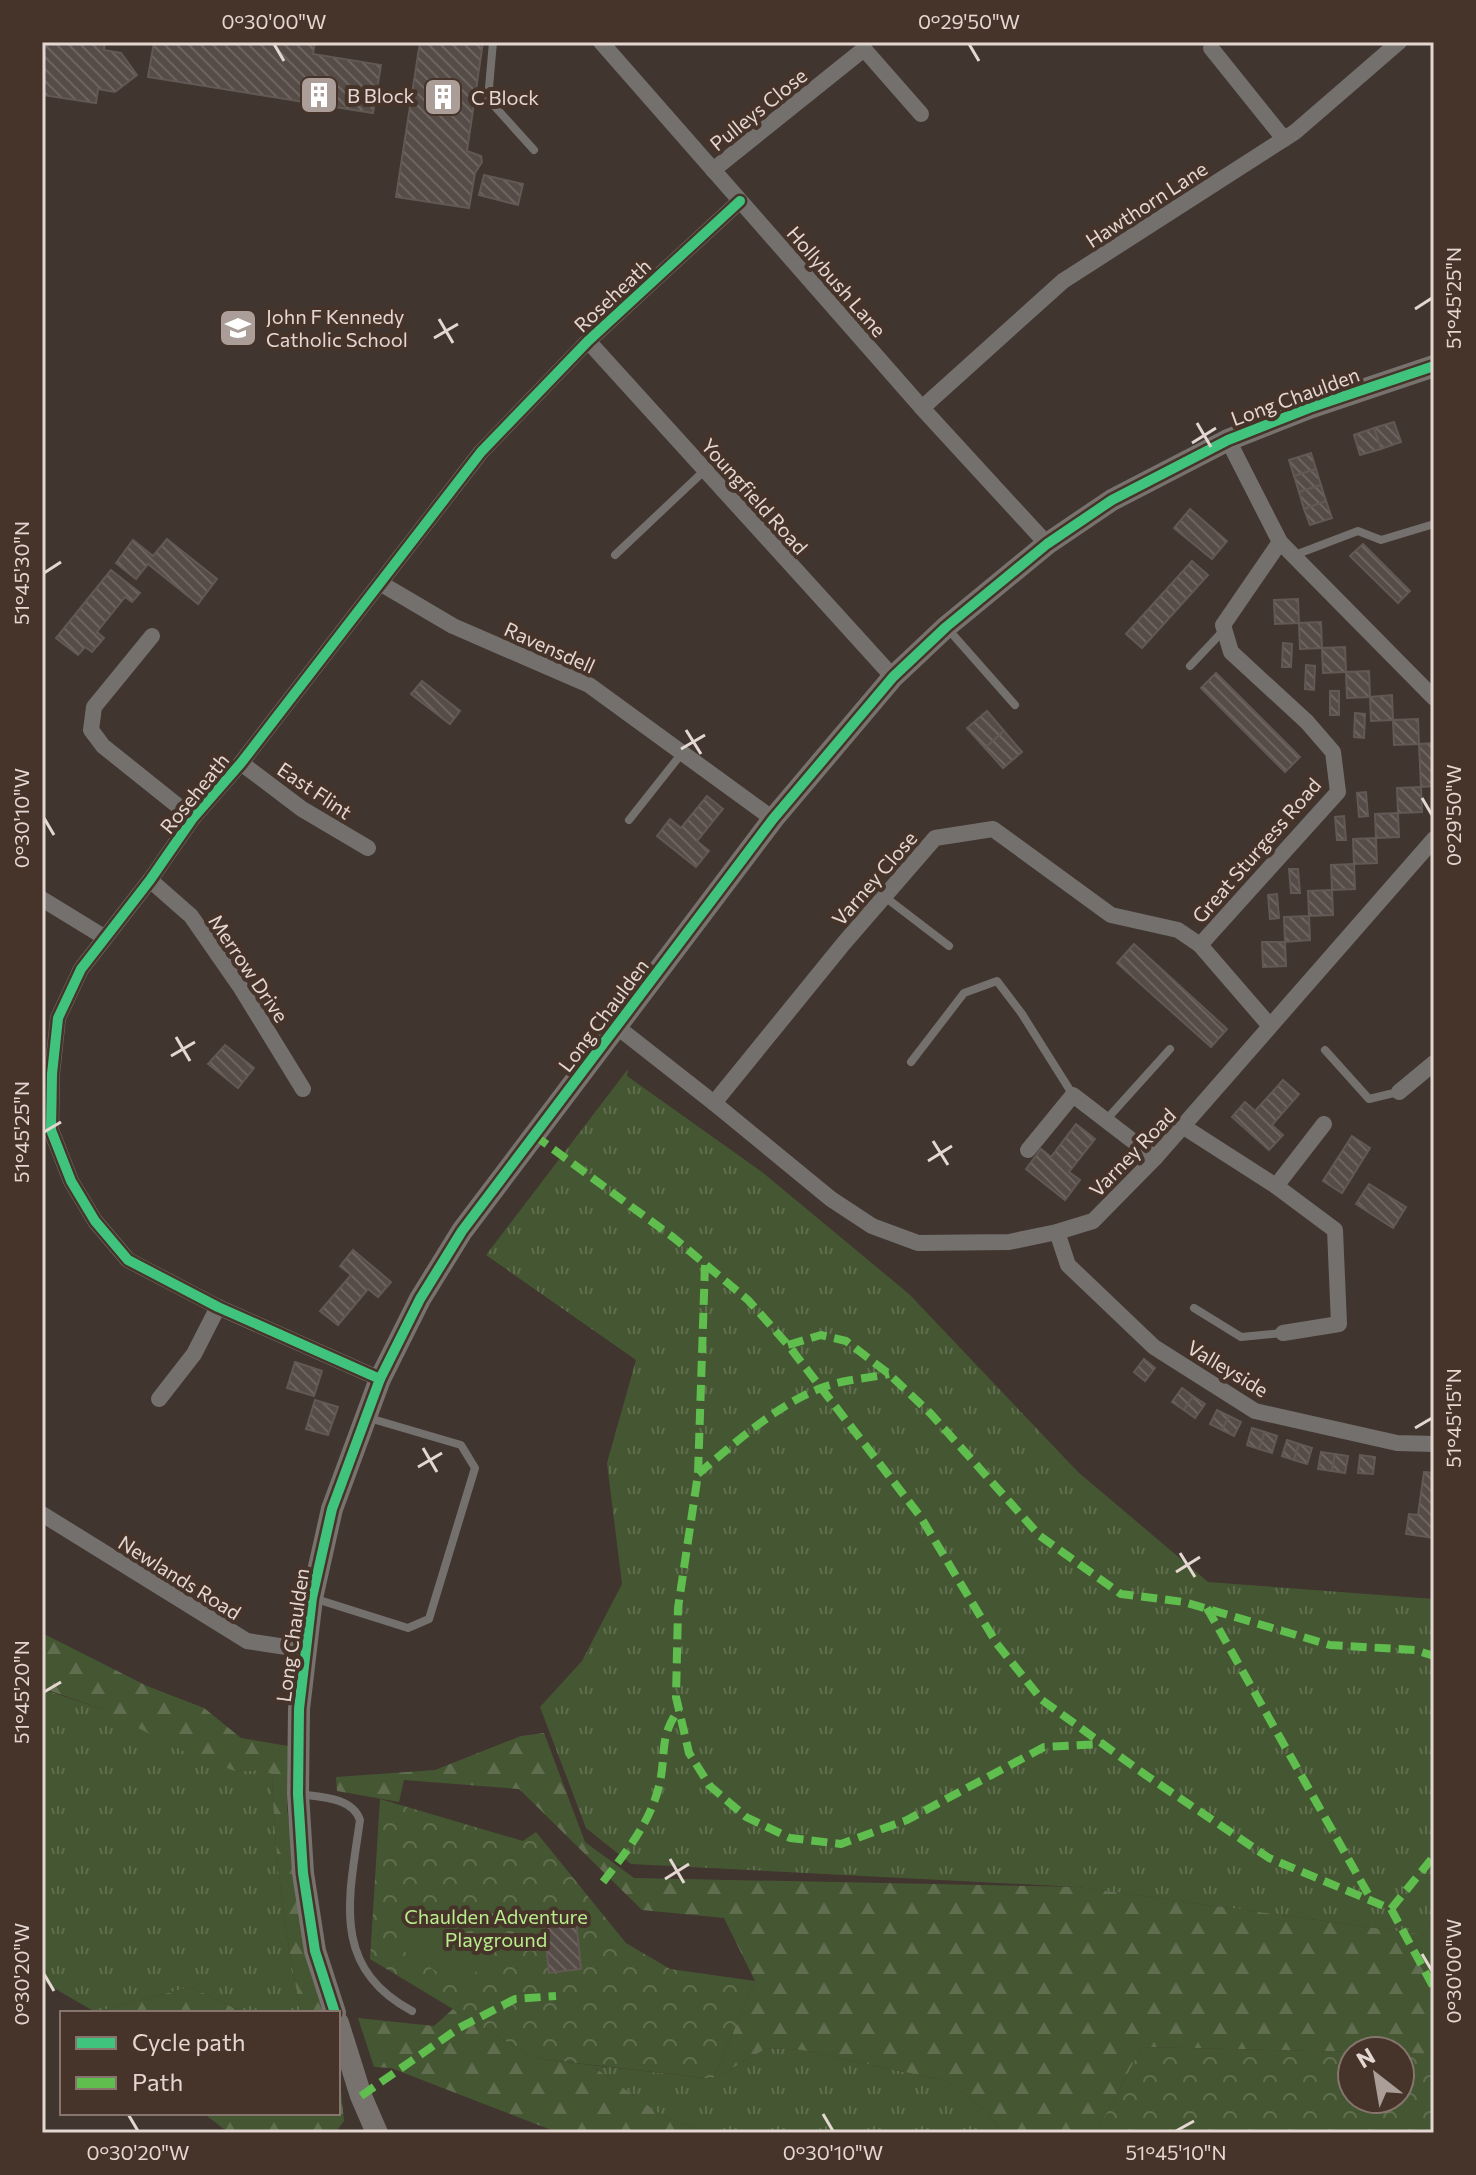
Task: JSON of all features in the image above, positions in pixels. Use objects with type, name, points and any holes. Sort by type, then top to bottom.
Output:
[{"type":"street","name":"Hollybush Lane","points":[[601,42],[922,408],[1047,544]]},
{"type":"street","name":"Hawthorn Lane","points":[[922,408],[1063,281],[1284,139],[1399,42]]},
{"type":"street","name":"Pulleys Close","points":[[713,170],[866,44],[921,114]]},
{"type":"street","points":[[1211,48],[1284,139]]},
{"type":"street","name":"Roseheath","points":[[380,1379],[218,1307],[128,1260],[95,1221],[46,1131],[58,1018],[81,969],[104,937],[150,880],[193,818],[241,763],[481,452],[588,341],[740,201]]},
{"type":"street","name":"Youngfield Road","points":[[588,341],[893,677]]},
{"type":"street","name":"Long Chaulden","points":[[334,2011],[315,1951],[303,1873],[298,1794],[299,1709],[312,1598],[332,1509],[380,1379],[420,1299],[462,1231],[773,819],[893,677],[946,627],[1047,544],[1112,500],[1228,440],[1309,408],[1434,366]]},
{"type":"street","points":[[1228,440],[1280,542],[1434,698]]},
{"type":"street","points":[[1224,630],[1223,625],[1280,542]]},
{"type":"street","name":"Ravensdell","points":[[380,583],[453,626],[589,685],[773,819]]},
{"type":"street","name":"Great Sturgess Road","points":[[1224,630],[1231,652],[1307,722],[1333,752],[1338,792],[1200,945],[1270,1026]]},
{"type":"street","points":[[152,636],[94,707],[91,730],[103,746],[193,818]]},
{"type":"street","name":"East Flint","points":[[241,763],[302,809],[368,848]]},
{"type":"street","name":"Varney Close","points":[[714,1103],[935,838],[993,829],[1111,915],[1178,930],[1200,945]]},
{"type":"street","name":"Varney Road","points":[[616,1026],[831,1199],[872,1226],[918,1243],[1009,1242],[1057,1232],[1093,1221],[1155,1158],[1434,839]]},
{"type":"street","name":"Merrow Drive","points":[[150,880],[191,916],[241,988],[303,1089]]},
{"type":"street","points":[[42,899],[104,937]]},
{"type":"street","points":[[1399,1092],[1434,1063]]},
{"type":"street","points":[[1028,1150],[1073,1095],[1155,1158]]},
{"type":"street","points":[[1276,1186],[1324,1124]]},
{"type":"street","points":[[1184,1127],[1276,1186],[1335,1230],[1339,1324],[1283,1333]]},
{"type":"street","name":"Valleyside","points":[[1057,1232],[1068,1265],[1154,1347],[1255,1411],[1397,1443],[1434,1444]]},
{"type":"street","points":[[159,1399],[194,1354],[218,1307]]},
{"type":"street","name":"Newlands Road","points":[[42,1514],[247,1641],[306,1650]]},
{"type":"street","points":[[340,2029],[361,2096],[377,2133]]},
{"type":"lane","points":[[493,42],[488,99],[534,150]]},
{"type":"lane","points":[[615,555],[705,470]]},
{"type":"lane","points":[[1295,555],[1358,531],[1381,540],[1434,524]]},
{"type":"lane","points":[[946,627],[1015,705]]},
{"type":"lane","points":[[1190,666],[1224,630]]},
{"type":"lane","points":[[629,820],[682,753]]},
{"type":"lane","points":[[884,896],[949,946]]},
{"type":"lane","points":[[911,1062],[964,993],[997,981],[1022,1014],[1073,1095]]},
{"type":"lane","points":[[1106,1120],[1170,1049]]},
{"type":"lane","points":[[1325,1050],[1369,1099],[1399,1092]]},
{"type":"lane","points":[[1194,1308],[1241,1337],[1283,1333]]},
{"type":"lane","points":[[312,1598],[408,1628],[429,1619],[475,1468],[461,1445],[365,1417]]},
{"type":"lane","points":[[298,1794],[338,1800],[358,1814],[360,1820],[350,1892],[353,1946],[359,1963],[376,1986],[412,2011]]},
{"type":"green space","points":[[628,1069],[627,1076],[762,1172],[909,1294],[1078,1472],[1208,1582],[1434,1599],[1434,1915],[1426,1935],[1077,1887],[631,1864],[586,1828],[540,1707],[582,1661],[622,1584],[607,1463],[636,1360],[486,1255]]},
{"type":"green space","points":[[42,1633],[147,1686],[204,1708],[241,1738],[288,1746],[287,1808],[296,1876],[324,2011],[301,2011],[281,1894],[272,1774],[260,1770],[235,1771],[197,1758],[99,1708],[42,1688]]},
{"type":"green space","points":[[42,1689],[99,1708],[235,1771],[261,1770],[272,1774],[281,1894],[301,2011],[240,2011],[191,1987],[93,2011],[42,1981]]},
{"type":"green space","points":[[544,1733],[585,1842],[634,1878],[1077,1887],[1426,1935],[1434,1915],[1434,2054],[1416,2054],[1416,2035],[1336,2035],[1336,2052],[1142,2047],[1096,2133],[1002,2133],[986,2110],[946,2081],[802,2050],[767,2048],[713,2079],[755,1981],[724,1918],[642,1910],[519,1789],[404,1780],[399,1802],[337,1791],[336,1777],[435,1770],[521,1736]]},
{"type":"green space","name":"Chaulden Adventure Playground","points":[[380,1799],[523,1841],[536,1832],[626,1943],[670,1969],[755,1981],[713,2079],[534,2058],[370,1959]]},
{"type":"green space","points":[[417,1912],[486,1956],[465,1989],[395,1946]]},
{"type":"green space","points":[[191,1987],[240,2011],[99,2011]]},
{"type":"green space","points":[[453,2009],[534,2058],[591,2065],[664,2117],[714,2133],[559,2133],[391,2068],[374,2067],[358,2018],[434,2026]]},
{"type":"green space","points":[[1142,2047],[1336,2052],[1336,2115],[1416,2115],[1416,2053],[1434,2054],[1434,2133],[1096,2133]]},
{"type":"green space","points":[[767,2048],[802,2050],[946,2081],[986,2110],[1002,2133],[714,2133],[664,2117],[591,2065],[713,2079]]},
{"type":"green space","points":[[340,2081],[344,2121],[335,2133],[229,2133],[207,2116],[177,2116],[340,2115]]},
{"type":"building","points":[[42,42],[105,42],[104,50],[121,53],[137,75],[115,92],[98,89],[96,103],[42,95]]},
{"type":"building","name":"B Block","points":[[154,42],[315,42],[313,54],[381,65],[373,113],[148,77]]},
{"type":"building","name":"C Block","points":[[420,42],[483,42],[467,151],[481,156],[482,162],[475,173],[469,208],[396,197]]},
{"type":"building","points":[[484,175],[523,184],[518,205],[479,195]]},
{"type":"building","points":[[1394,422],[1401,442],[1381,449],[1374,428]]},
{"type":"building","points":[[1374,428],[1381,449],[1360,455],[1354,435]]},
{"type":"building","points":[[1311,453],[1316,469],[1294,476],[1289,460]]},
{"type":"building","points":[[1316,469],[1321,485],[1299,492],[1294,476]]},
{"type":"building","points":[[1321,485],[1326,501],[1304,509],[1299,492]]},
{"type":"building","points":[[1326,501],[1332,518],[1310,525],[1304,509]]},
{"type":"building","points":[[1190,509],[1227,541],[1212,559],[1174,528]]},
{"type":"building","points":[[167,539],[217,579],[198,604],[148,564],[136,579],[116,563],[133,540],[153,556]]},
{"type":"building","points":[[1363,544],[1410,591],[1398,603],[1350,556]]},
{"type":"building","points":[[1192,561],[1208,575],[1142,648],[1126,634]]},
{"type":"building","points":[[111,570],[140,593],[132,602],[125,597],[97,632],[104,638],[92,652],[85,647],[78,655],[56,638]]},
{"type":"building","points":[[1298,599],[1299,623],[1275,624],[1274,600]]},
{"type":"building","points":[[1321,622],[1322,648],[1300,649],[1299,623]]},
{"type":"building","points":[[1283,643],[1292,644],[1291,667],[1282,667]]},
{"type":"building","points":[[1345,647],[1346,672],[1323,673],[1322,648]]},
{"type":"building","points":[[1306,665],[1315,666],[1314,690],[1305,689]]},
{"type":"building","points":[[1369,671],[1370,697],[1347,698],[1346,672]]},
{"type":"building","points":[[1216,673],[1300,757],[1285,772],[1201,688]]},
{"type":"building","points":[[422,681],[460,711],[450,724],[411,694]]},
{"type":"building","points":[[1330,691],[1339,691],[1339,715],[1330,715]]},
{"type":"building","points":[[1392,695],[1393,720],[1371,721],[1370,697]]},
{"type":"building","points":[[987,711],[1004,731],[985,748],[967,728]]},
{"type":"building","points":[[1355,713],[1365,714],[1364,738],[1354,737]]},
{"type":"building","points":[[1418,719],[1419,744],[1394,745],[1393,720]]},
{"type":"building","points":[[1004,731],[1022,752],[1003,768],[985,748]]},
{"type":"building","points":[[1434,743],[1434,786],[1421,787],[1419,744]]},
{"type":"building","points":[[1421,787],[1422,812],[1398,813],[1397,788]]},
{"type":"building","points":[[1366,792],[1368,816],[1359,817],[1357,793]]},
{"type":"building","points":[[707,796],[723,809],[697,841],[709,851],[696,867],[657,836],[670,819],[681,828]]},
{"type":"building","points":[[1398,813],[1399,837],[1376,838],[1375,814]]},
{"type":"building","points":[[1344,816],[1346,840],[1337,840],[1335,817]]},
{"type":"building","points":[[1376,838],[1377,863],[1354,864],[1353,839]]},
{"type":"building","points":[[1354,864],[1355,889],[1332,890],[1331,865]]},
{"type":"building","points":[[1289,869],[1298,869],[1300,893],[1291,893]]},
{"type":"building","points":[[1332,890],[1333,915],[1309,916],[1308,891]]},
{"type":"building","points":[[1277,894],[1279,918],[1270,919],[1268,895]]},
{"type":"building","points":[[1309,916],[1310,940],[1285,942],[1284,917]]},
{"type":"building","points":[[1262,942],[1285,942],[1286,966],[1263,967]]},
{"type":"building","points":[[1134,944],[1227,1029],[1211,1047],[1117,963]]},
{"type":"building","points":[[225,1045],[254,1068],[238,1088],[208,1064]]},
{"type":"building","points":[[1283,1080],[1299,1094],[1272,1125],[1283,1135],[1269,1150],[1232,1117],[1245,1102],[1255,1111]]},
{"type":"building","points":[[1076,1124],[1095,1139],[1069,1172],[1080,1180],[1065,1200],[1026,1169],[1041,1149],[1051,1157]]},
{"type":"building","points":[[1352,1136],[1370,1148],[1342,1193],[1323,1181]]},
{"type":"building","points":[[1369,1184],[1406,1207],[1393,1228],[1356,1204]]},
{"type":"building","points":[[353,1250],[391,1282],[378,1297],[368,1289],[338,1325],[320,1311],[351,1275],[340,1266]]},
{"type":"building","points":[[1144,1359],[1155,1368],[1145,1381],[1134,1372]]},
{"type":"building","points":[[295,1362],[322,1371],[314,1396],[287,1388]]},
{"type":"building","points":[[1182,1388],[1193,1396],[1184,1410],[1172,1402]]},
{"type":"building","points":[[1193,1396],[1205,1404],[1195,1418],[1184,1410]]},
{"type":"building","points":[[315,1400],[338,1407],[328,1435],[306,1429]]},
{"type":"building","points":[[1217,1410],[1229,1416],[1222,1430],[1210,1424]]},
{"type":"building","points":[[1229,1416],[1241,1422],[1234,1436],[1222,1430]]},
{"type":"building","points":[[1252,1428],[1265,1432],[1259,1449],[1247,1445]]},
{"type":"building","points":[[1265,1432],[1277,1436],[1272,1453],[1259,1449]]},
{"type":"building","points":[[1287,1440],[1299,1444],[1294,1460],[1282,1456]]},
{"type":"building","points":[[1299,1444],[1312,1448],[1307,1464],[1294,1460]]},
{"type":"building","points":[[1321,1452],[1335,1454],[1332,1471],[1318,1469]]},
{"type":"building","points":[[1335,1454],[1348,1456],[1345,1473],[1332,1471]]},
{"type":"building","points":[[1360,1455],[1375,1457],[1373,1474],[1358,1473]]},
{"type":"building","points":[[1424,1472],[1434,1473],[1434,1538],[1406,1534],[1409,1514],[1418,1515]]},
{"type":"building","points":[[575,1911],[581,1969],[549,1973],[543,1915]]},
{"type":"marked path","points":[[534,1135],[674,1238],[748,1300],[788,1345],[920,1516],[997,1644],[1042,1700],[1269,1858],[1391,1909],[1434,1988]]},
{"type":"marked path","points":[[705,1265],[698,1474],[678,1608],[676,1697],[689,1753],[710,1786],[746,1817],[790,1838],[841,1844],[907,1820],[1044,1747],[1103,1744]]},
{"type":"marked path","points":[[788,1345],[821,1335],[846,1341],[889,1374],[931,1414],[1040,1536],[1121,1594],[1184,1602],[1330,1645],[1415,1650],[1434,1656]]},
{"type":"marked path","points":[[698,1474],[756,1426],[804,1396],[837,1383],[889,1374]]},
{"type":"marked path","points":[[1207,1608],[1372,1901]]},
{"type":"marked path","points":[[603,1882],[650,1812],[659,1786],[668,1729],[679,1709]]},
{"type":"marked path","points":[[1391,1909],[1434,1856]]},
{"type":"marked path","points":[[361,2096],[459,2028],[515,1999],[556,1996]]},
{"type":"cycle path","points":[[380,1379],[218,1307],[128,1260],[95,1221],[71,1181],[51,1130],[52,1074],[58,1018],[81,969],[193,818],[241,763],[481,452],[588,341],[740,201]]},
{"type":"cycle path","points":[[334,2011],[315,1951],[303,1873],[298,1794],[299,1709],[312,1598],[332,1509],[380,1379],[420,1299],[462,1231],[773,819],[893,677],[946,627],[1047,544],[1112,500],[1228,440],[1309,408],[1434,366]]},
{"type":"place","name":"B Block","points":[[319,95]]},
{"type":"place","name":"C Block","points":[[443,97]]},
{"type":"place","name":"John F Kennedy Catholic School","points":[[238,328]]}]
